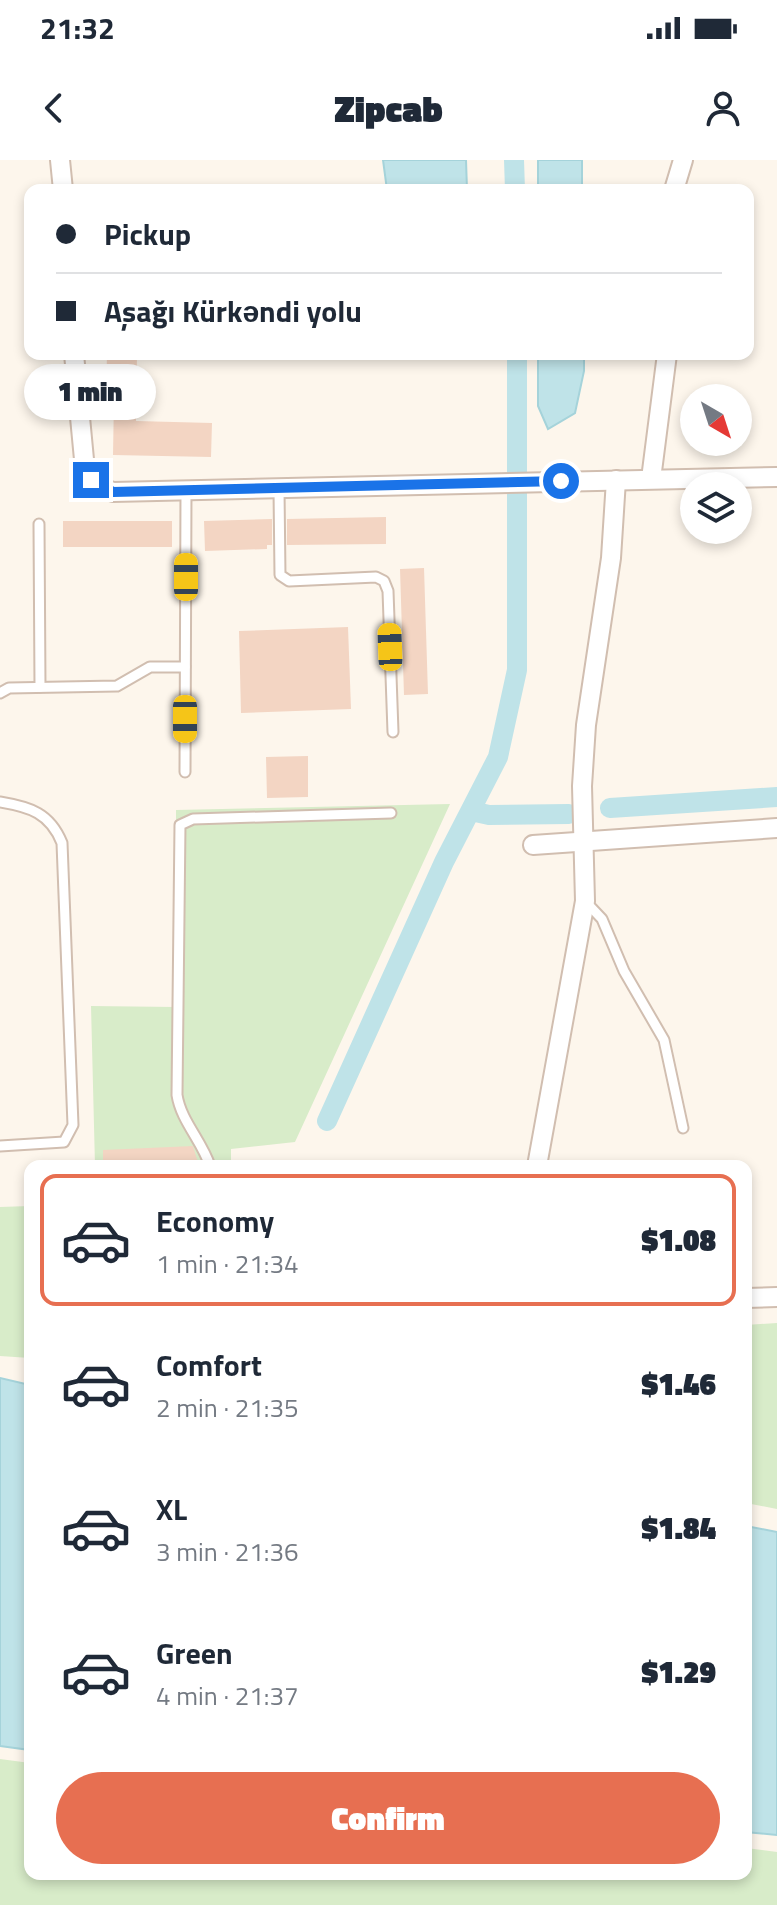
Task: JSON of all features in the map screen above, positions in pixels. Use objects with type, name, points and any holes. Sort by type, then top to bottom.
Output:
[{"type":"street","points":[[60,160],[62,184]]},
{"type":"street","points":[[676,184],[683,160]]},
{"type":"street","points":[[74,360],[81,456],[91,480],[113,492],[777,477]]},
{"type":"street","points":[[651,479],[666,360]]},
{"type":"street","points":[[538,1160],[585,901],[582,786],[586,725],[611,558],[616,480]]},
{"type":"street","points":[[533,845],[777,828]]},
{"type":"street","points":[[752,1298],[777,1297]]},
{"type":"lane","points":[[279,489],[280,575],[289,581],[376,577],[384,581],[388,591],[393,732]]},
{"type":"lane","points":[[185,772],[186,490]]},
{"type":"lane","points":[[39,524],[40,687]]},
{"type":"lane","points":[[0,693],[9,688],[117,686],[150,667],[185,667]]},
{"type":"lane","points":[[0,802],[43,813],[56,827],[62,843],[73,1125],[64,1142],[0,1146]]},
{"type":"lane","points":[[208,1160],[199,1136],[181,1112],[177,1095],[180,825],[193,819],[391,813]]},
{"type":"lane","points":[[585,901],[602,919],[624,971],[664,1040],[683,1128]]},
{"type":"green space","points":[[450,804],[295,1142],[231,1149],[231,1160],[95,1160],[91,1006],[176,1007],[176,810]]},
{"type":"green space","points":[[24,1206],[24,1358],[0,1356],[0,1207]]},
{"type":"green space","points":[[777,1323],[777,1509],[752,1504],[752,1325]]},
{"type":"green space","points":[[0,1759],[24,1762],[24,1880],[752,1880],[752,1849],[777,1852],[777,1905],[0,1905]]},
{"type":"water","points":[[383,160],[466,160],[467,184],[386,184]]},
{"type":"water","points":[[538,160],[582,160],[582,184],[538,184]]},
{"type":"water","points":[[538,360],[584,360],[575,413],[548,429],[538,406]]},
{"type":"water","points":[[0,1378],[24,1384],[24,1749],[0,1746]]},
{"type":"water","points":[[752,1527],[777,1532],[777,1835],[752,1833]]},
{"type":"building","points":[[107,360],[137,360],[136,421],[212,423],[211,457],[113,455],[114,398],[106,398]]},
{"type":"building","points":[[386,517],[386,544],[287,545],[287,519]]},
{"type":"building","points":[[272,519],[272,545],[267,545],[267,549],[205,551],[204,521]]},
{"type":"building","points":[[63,521],[172,521],[172,547],[63,547]]},
{"type":"building","points":[[424,568],[428,694],[404,695],[400,569]]},
{"type":"building","points":[[348,627],[351,709],[241,713],[239,631]]},
{"type":"building","points":[[308,756],[308,797],[267,798],[266,757]]},
{"type":"building","points":[[193,1146],[197,1160],[103,1160],[103,1150]]},
{"type":"waterway","points":[[514,160],[515,184]]},
{"type":"waterway","points":[[327,1121],[444,862],[498,757],[517,670],[517,360]]},
{"type":"waterway","points":[[610,808],[777,797]]},
{"type":"waterway","points":[[471,811],[489,815],[569,814]]},
{"type":"route","points":[[91,480],[113,492],[561,481]]}]
